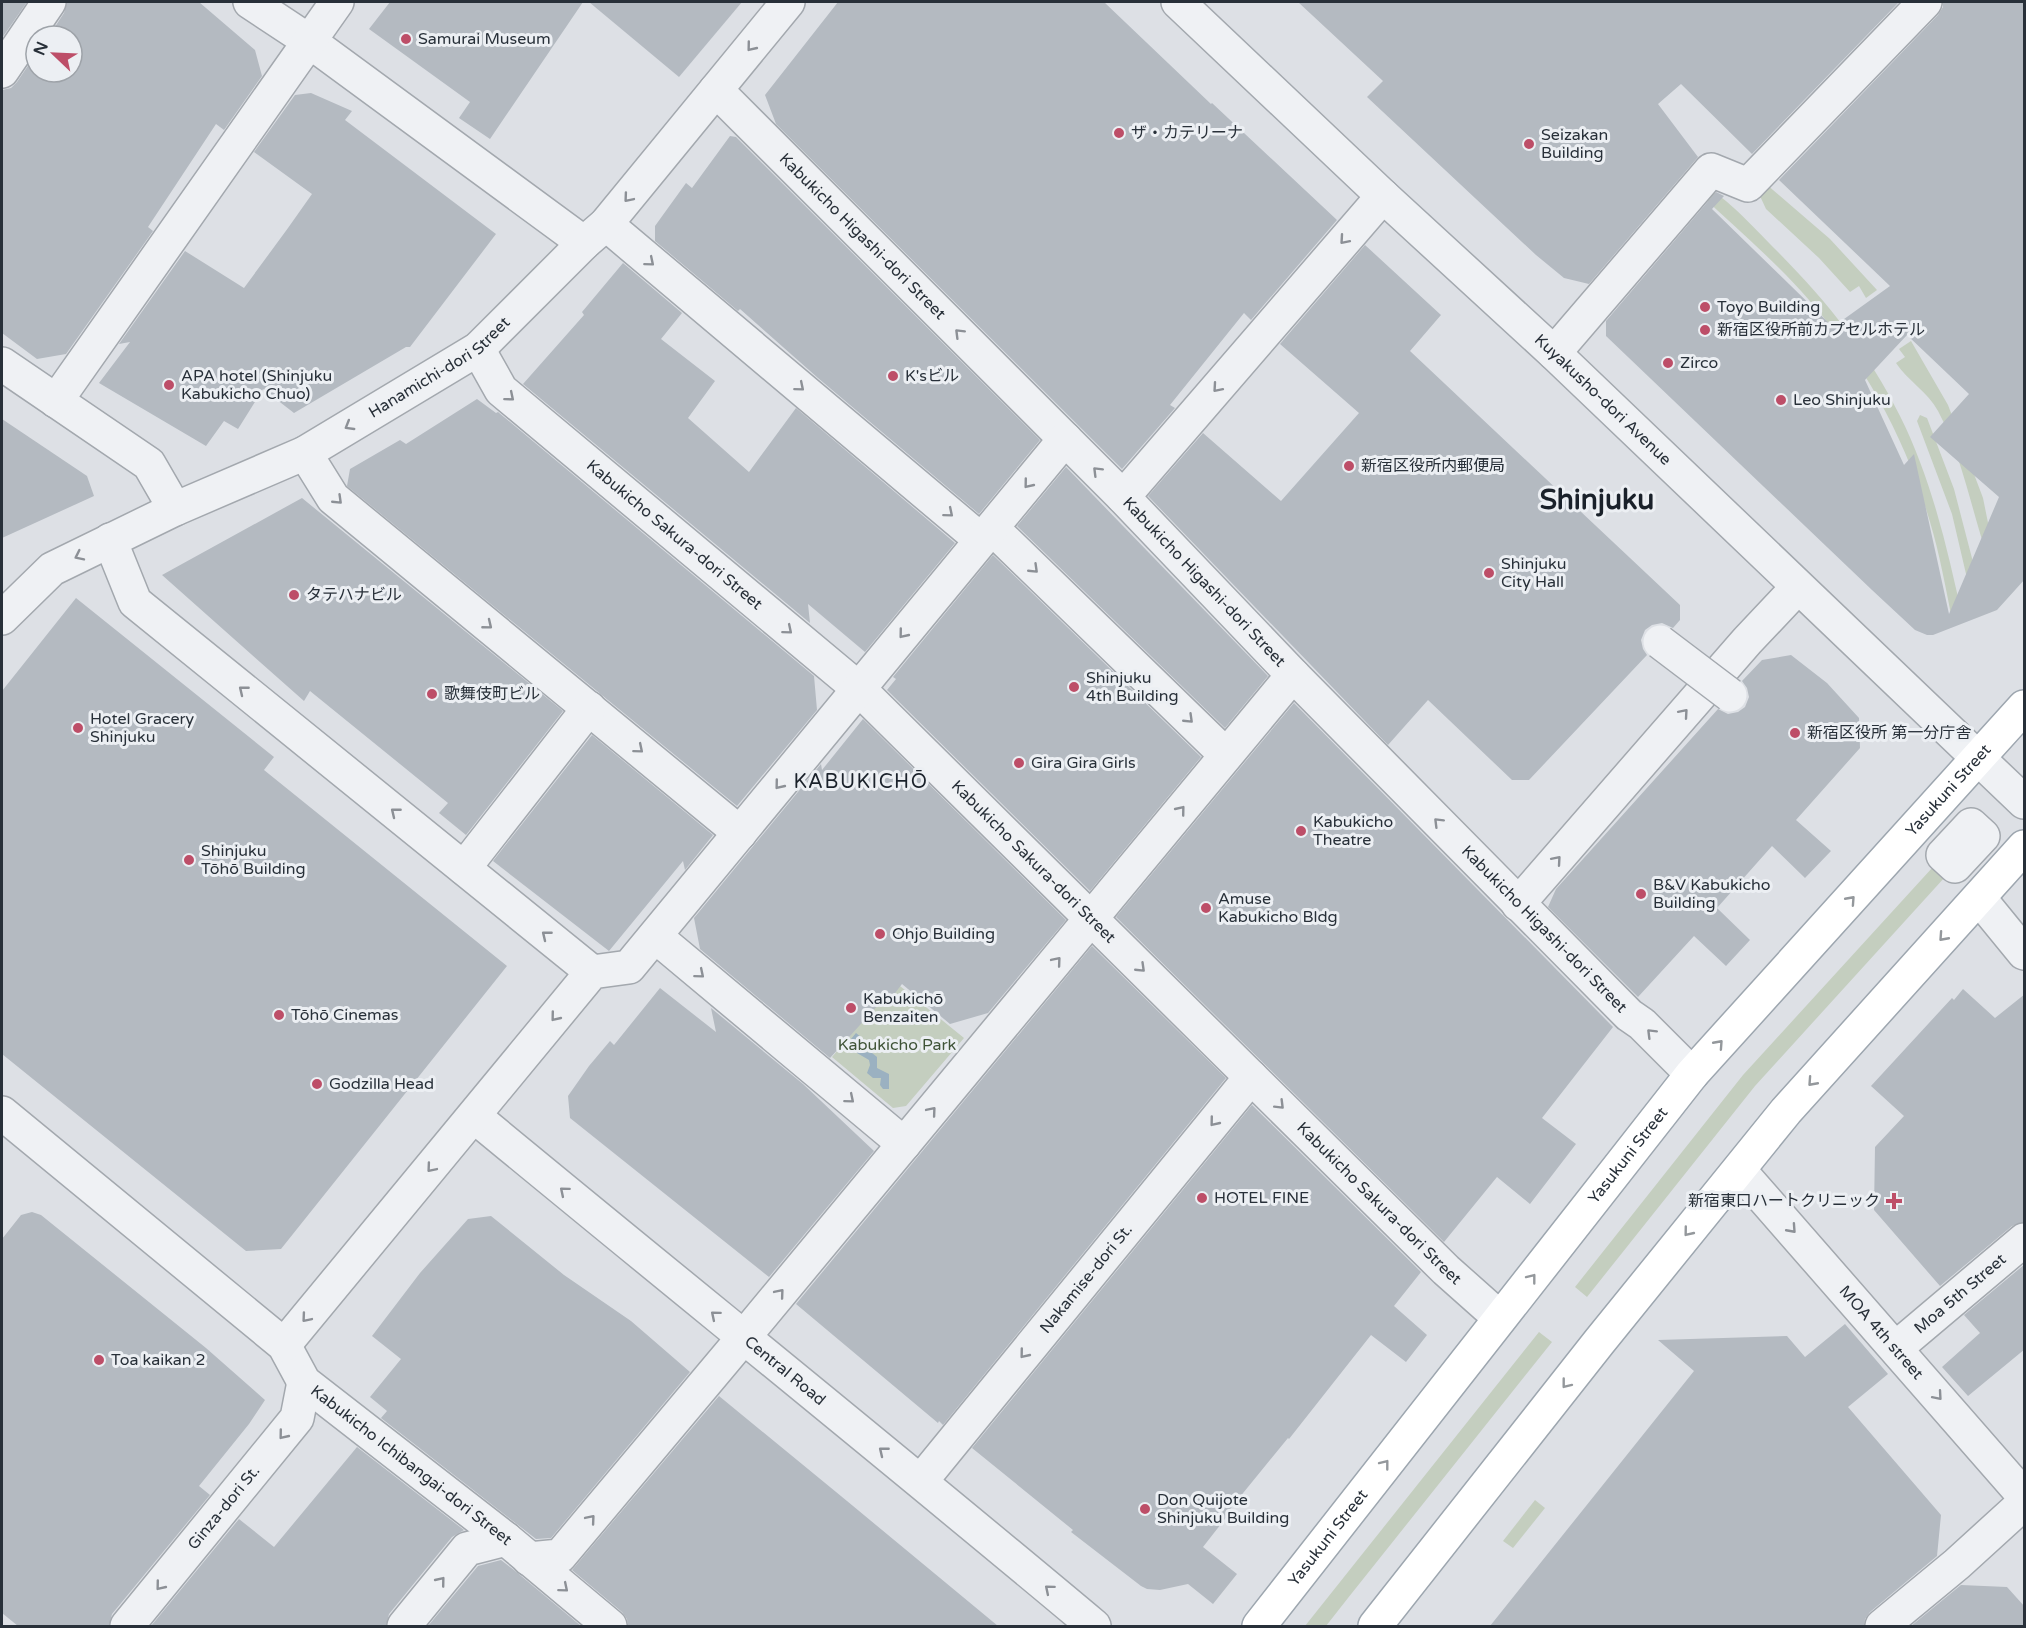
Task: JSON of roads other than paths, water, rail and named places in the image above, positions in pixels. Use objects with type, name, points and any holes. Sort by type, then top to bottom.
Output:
[{"type":"main road","name":"Yasukuni Street","points":[[1259,1626],[1692,1074],[2025,707]]},
{"type":"main road","points":[[1375,1626],[1599,1342],[1786,1111],[2025,847]]},
{"type":"street","points":[[2,71],[49,2]]},
{"type":"street","points":[[250,2],[595,233],[987,534],[1226,755]]},
{"type":"street","points":[[56,400],[337,2]]},
{"type":"street","name":"Hanamichi-dori Street","points":[[2,618],[52,569],[175,509],[305,453],[478,349],[595,233],[788,2]]},
{"type":"street","name":"Kuyakusho-dori Avenue","points":[[1178,2],[1383,196],[1554,352],[2025,802]]},
{"type":"street","points":[[1554,352],[1710,170],[1748,185],[1925,2]]},
{"type":"street","name":"Kabukicho Higashi-dori Street","points":[[716,90],[1123,497],[1293,675],[1518,904],[1629,1015],[1642,1024],[1692,1074]]},
{"type":"street","points":[[1123,497],[1383,196]]},
{"type":"street","name":"Kabukicho Sakura-dori Street","points":[[478,349],[501,390],[859,688],[1446,1270],[1500,1318]]},
{"type":"street","points":[[2,364],[149,464],[175,509]]},
{"type":"street","points":[[284,1345],[592,972],[629,967],[1065,439]]},
{"type":"street","points":[[305,453],[333,498],[740,833]]},
{"type":"street","points":[[110,540],[135,602],[592,972]]},
{"type":"street","points":[[1518,904],[1747,641],[1798,587]]},
{"type":"street","points":[[1660,642],[1730,695]]},
{"type":"street","points":[[404,1626],[467,1549],[517,1549],[560,1556],[1293,675]]},
{"type":"street","points":[[464,868],[589,708]]},
{"type":"street","points":[[1979,898],[2025,953]]},
{"type":"street","points":[[655,936],[904,1144]]},
{"type":"street","name":"Nakamise-dori St.","points":[[921,1481],[1251,1077]]},
{"type":"street","name":"Kabukicho Ichibangai-dori Street","points":[[2,1113],[284,1345],[304,1382],[517,1549],[610,1626]]},
{"type":"street","name":"Central Road","points":[[474,1116],[743,1338],[921,1481],[1094,1626]]},
{"type":"street","name":"MOA 4th street","points":[[1739,1170],[2025,1496]]},
{"type":"street","name":"Moa 5th Street","points":[[1896,1348],[2025,1240]]},
{"type":"street","name":"Ginza-dori St.","points":[[127,1626],[297,1418],[304,1382]]},
{"type":"street","points":[[1882,1626],[1957,1564],[2025,1503]]},
{"type":"water","points":[[856,1033],[862,1038],[859,1043],[866,1052],[877,1057],[877,1068],[889,1074],[889,1089],[883,1089],[880,1085],[881,1078],[873,1078],[867,1073],[869,1060],[857,1053],[857,1044],[851,1039]]},
{"type":"place","name":"Samurai Museum","points":[[406,39]]},
{"type":"place","name":"ザ・カテリーナ","points":[[1119,133]]},
{"type":"place","name":"Seizakan Building","points":[[1529,144]]},
{"type":"place","name":"Toyo Building","points":[[1705,307]]},
{"type":"place","name":"新宿区役所前カプセルホテル","points":[[1705,330]]},
{"type":"place","name":"Zirco","points":[[1668,363]]},
{"type":"place","name":"K'sビル","points":[[893,376]]},
{"type":"place","name":"APA hotel (Shinjuku Kabukicho Chuo)","points":[[169,385]]},
{"type":"place","name":"Leo Shinjuku","points":[[1781,400]]},
{"type":"place","name":"新宿区役所内郵便局","points":[[1349,466]]},
{"type":"place","name":"Shinjuku City Hall","points":[[1489,573]]},
{"type":"place","name":"タテハナビル","points":[[294,595]]},
{"type":"place","name":"Shinjuku 4th Building","points":[[1074,687]]},
{"type":"place","name":"歌舞伎町ビル","points":[[432,694]]},
{"type":"place","name":"Hotel Gracery Shinjuku","points":[[78,728]]},
{"type":"place","name":"新宿区役所 第一分庁舎","points":[[1795,733]]},
{"type":"place","name":"Gira Gira Girls","points":[[1019,763]]},
{"type":"place","name":"Kabukicho Theatre","points":[[1301,831]]},
{"type":"place","name":"Shinjuku Tōhō Building","points":[[189,860]]},
{"type":"place","name":"B&V Kabukicho Building","points":[[1641,894]]},
{"type":"place","name":"Amuse Kabukicho Bldg","points":[[1206,908]]},
{"type":"place","name":"Ohjo Building","points":[[880,934]]},
{"type":"place","name":"Kabukichō Benzaiten","points":[[851,1008]]},
{"type":"place","name":"Tōhō Cinemas","points":[[279,1015]]},
{"type":"place","name":"Godzilla Head","points":[[317,1084]]},
{"type":"place","name":"HOTEL FINE","points":[[1202,1198]]},
{"type":"place","name":"新宿東口ハートクリニック","points":[[1894,1201]]},
{"type":"place","name":"Toa kaikan 2","points":[[99,1360]]},
{"type":"place","name":"Don Quijote Shinjuku Building","points":[[1145,1509]]},
{"type":"district","name":"Shinjuku","points":[[1597,500]]},
{"type":"district","name":"KABUKICHŌ","points":[[861,782]]},
{"type":"park label","name":"Kabukicho Park","points":[[897,1045]]}]
